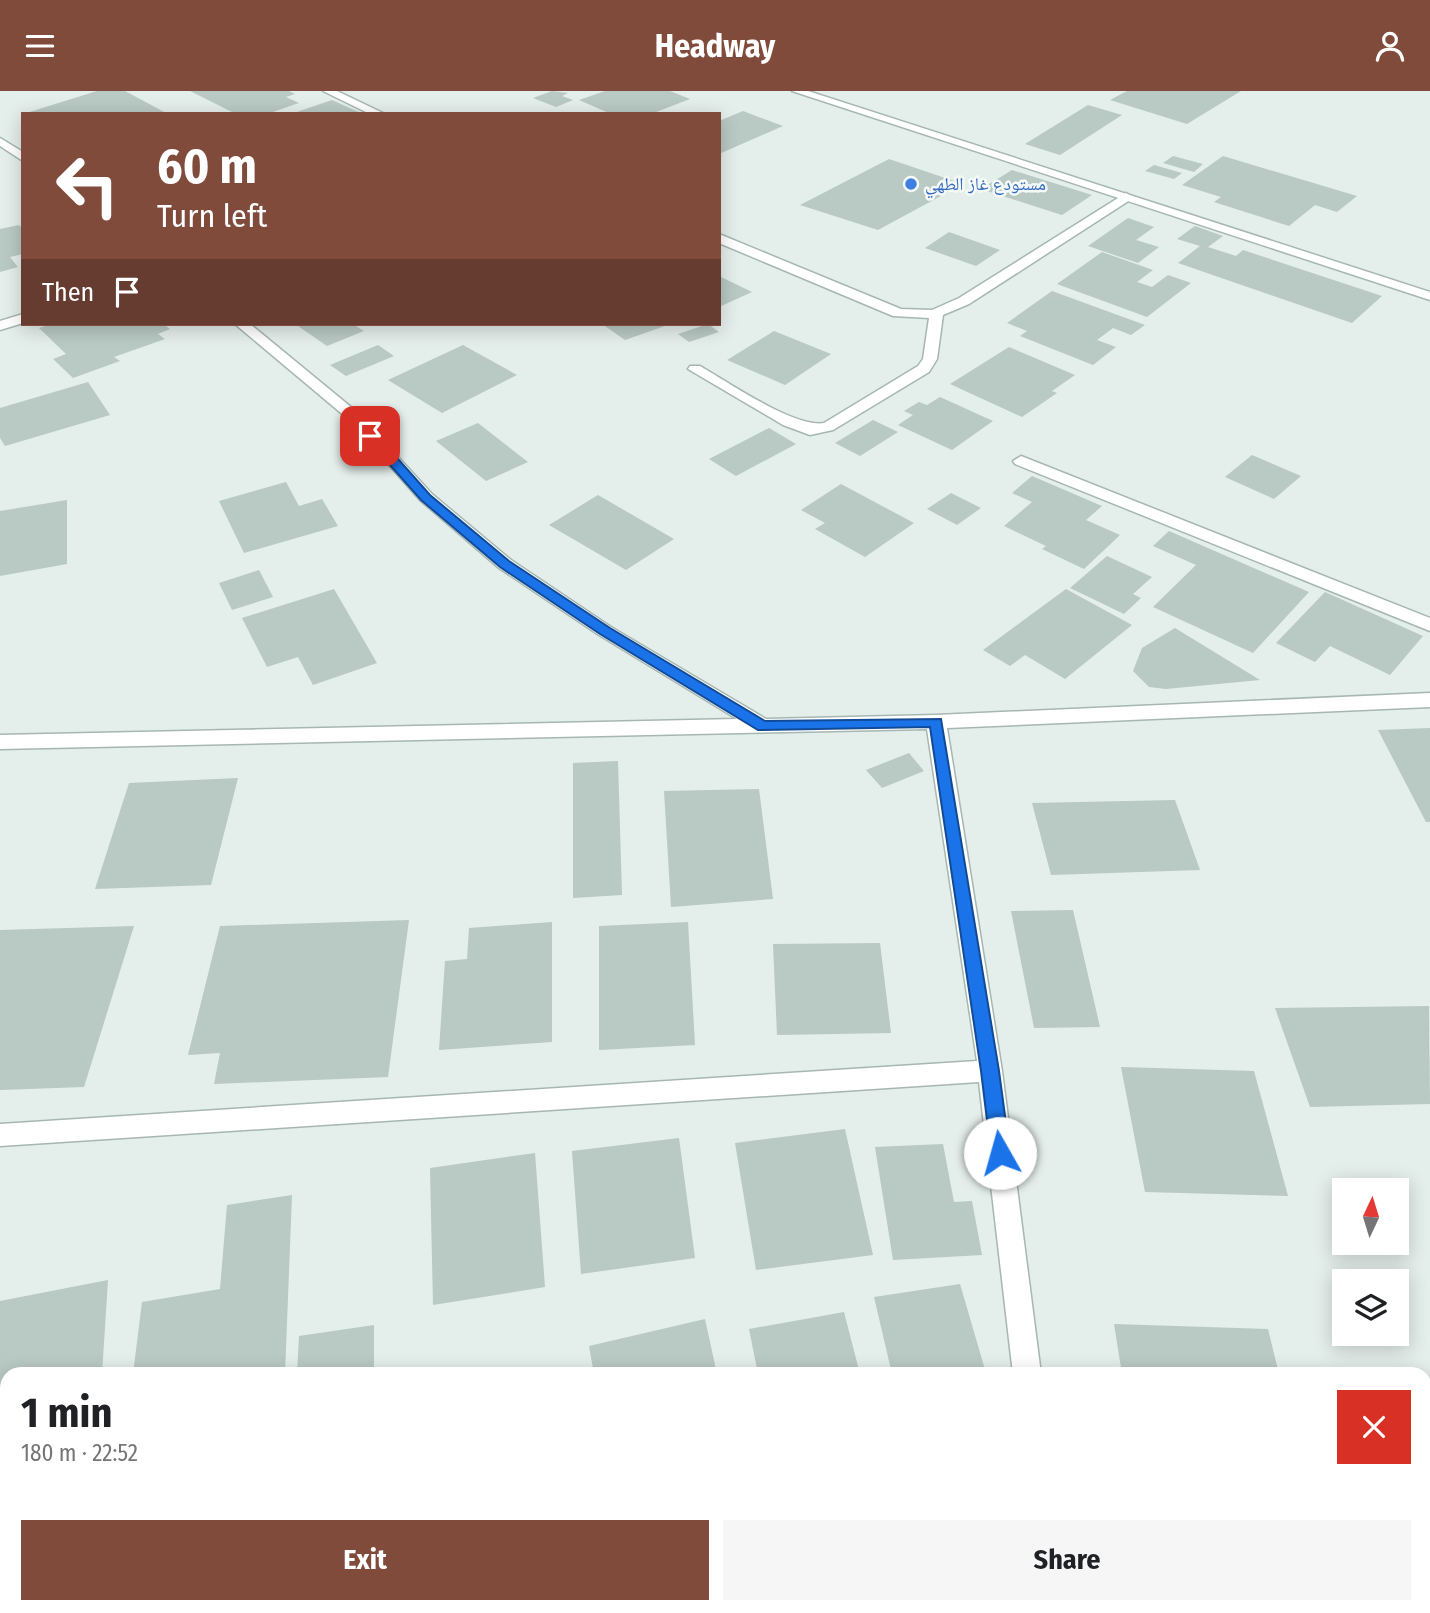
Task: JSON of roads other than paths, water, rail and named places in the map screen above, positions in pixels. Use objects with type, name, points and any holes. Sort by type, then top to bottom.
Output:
[{"type":"street","points":[[328,91],[375,112]]},
{"type":"street","points":[[797,91],[1430,296]]},
{"type":"street","points":[[0,141],[21,156]]},
{"type":"street","points":[[721,239],[898,313],[936,315],[964,301],[1126,197]]},
{"type":"street","points":[[695,369],[788,422],[810,430],[828,427],[924,369],[930,359],[936,315]]},
{"type":"street","points":[[0,326],[21,320]]},
{"type":"street","points":[[244,326],[352,415],[426,497],[505,564],[605,631],[763,726]]},
{"type":"street","points":[[1021,461],[1430,625]]},
{"type":"street","points":[[0,742],[936,722],[1430,700]]},
{"type":"street","points":[[936,722],[990,1071],[1026,1367]]},
{"type":"street","points":[[0,1135],[990,1071]]},
{"type":"place","name":"مستودع غاز الطهي","points":[[911,184]]}]
